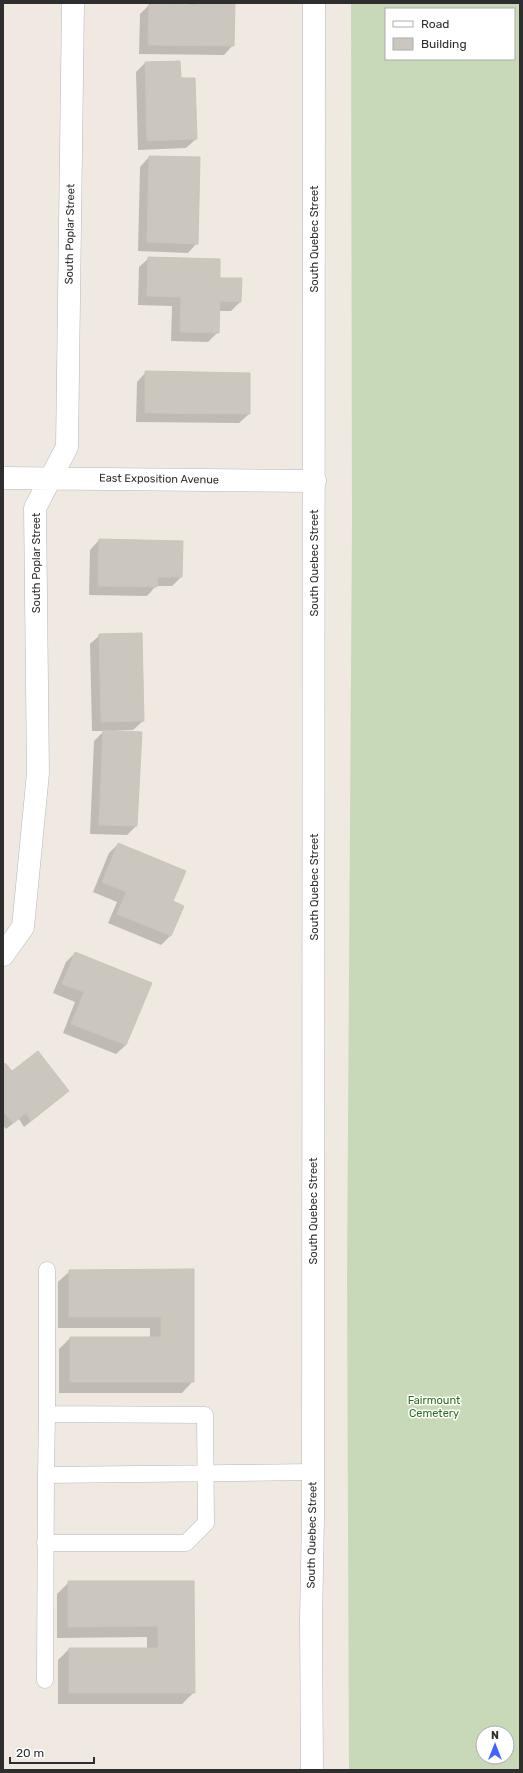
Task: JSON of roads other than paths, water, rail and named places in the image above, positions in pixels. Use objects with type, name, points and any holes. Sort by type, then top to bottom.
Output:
[{"type":"main road","name":"South Poplar Street","points":[[3,955],[23,927],[38,773],[35,508],[67,447],[73,3]]},
{"type":"main road","name":"South Quebec Street","points":[[312,1770],[311,1621],[313,1472],[315,481],[314,3]]},
{"type":"main road","name":"East Exposition Avenue","points":[[3,478],[315,481]]},
{"type":"lane","points":[[45,1680],[47,1270]]},
{"type":"lane","points":[[45,1543],[186,1543],[206,1523],[205,1415],[47,1414]]},
{"type":"lane","points":[[46,1475],[313,1472]]},
{"type":"park label","name":"Fairmount Cemetery","points":[[434,1406]]}]
